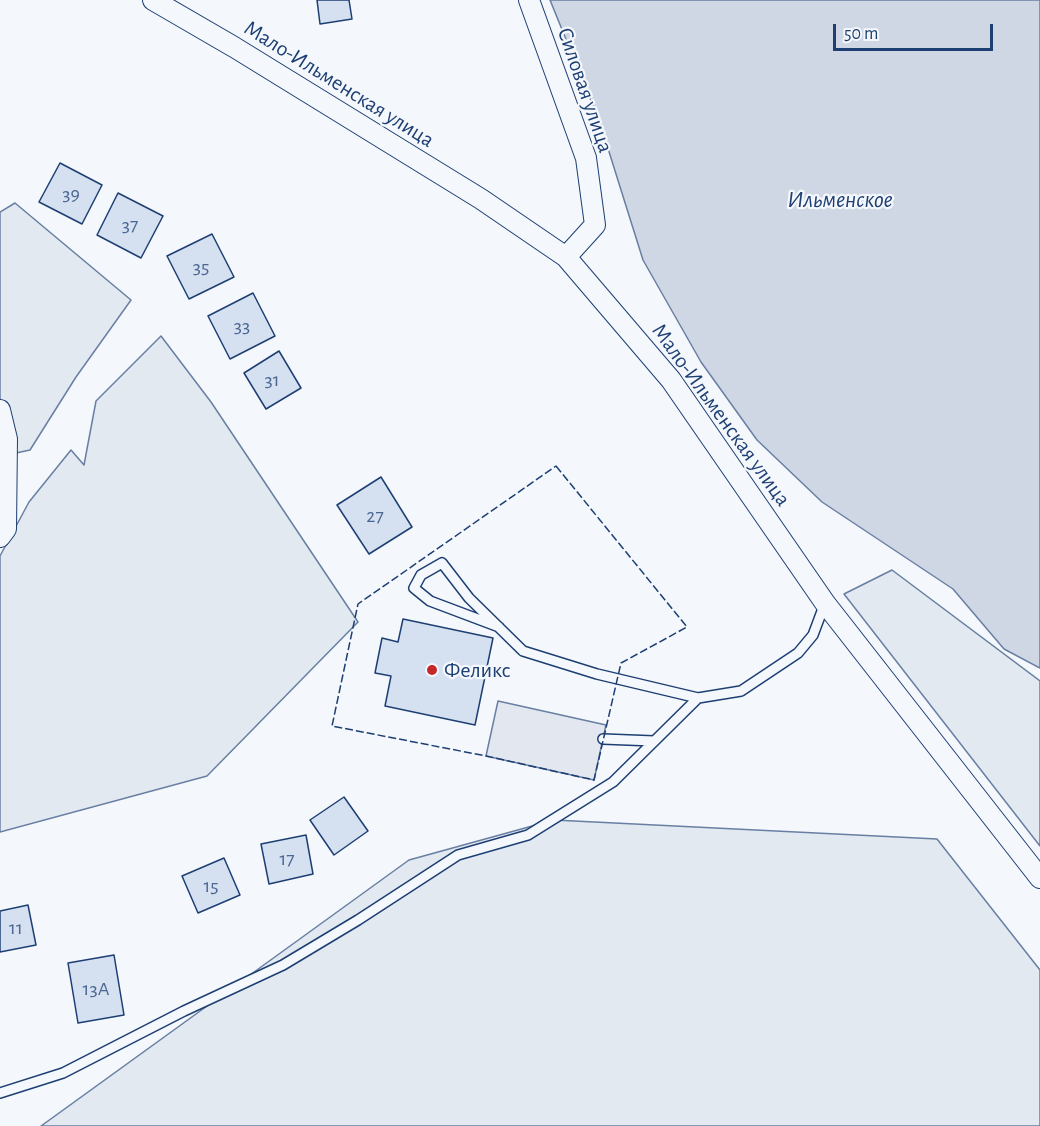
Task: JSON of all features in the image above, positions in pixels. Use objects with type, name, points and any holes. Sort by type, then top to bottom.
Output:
[{"type":"street","name":"Мало-Ильменская улица","points":[[153,0],[244,53],[481,199],[566,257],[670,380],[825,603],[1040,878]]},
{"type":"street","name":"Силовая улица","points":[[529,0],[586,158],[595,225],[566,257]]},
{"type":"street","points":[[0,410],[7,439],[6,529],[0,537]]},
{"type":"lane","points":[[499,627],[430,602],[414,588],[421,575],[442,563],[469,598],[499,627],[523,651],[597,674],[698,698],[741,691],[798,653],[813,635],[825,603]]},
{"type":"lane","points":[[0,1093],[63,1073],[184,1011],[283,965],[358,920],[458,855],[528,835],[613,782],[698,698]]},
{"type":"lane","points":[[603,739],[654,741]]},
{"type":"shaded area","points":[[15,203],[131,300],[76,377],[30,450],[2,456],[0,503],[0,212]]},
{"type":"shaded area","points":[[161,336],[211,402],[358,622],[207,776],[0,832],[0,556],[29,502],[71,450],[84,465],[96,401]]},
{"type":"shaded area","points":[[892,570],[1040,681],[1040,846],[844,594]]},
{"type":"shaded area","points":[[498,701],[606,725],[594,780],[486,756]]},
{"type":"shaded area","points":[[554,820],[937,839],[1040,970],[1040,1126],[41,1126],[409,860]]},
{"type":"water","name":"Ильменское","points":[[550,0],[1040,0],[1040,668],[1004,649],[953,589],[822,502],[757,440],[701,362],[643,260],[600,123]]},
{"type":"building","points":[[317,0],[349,0],[352,19],[320,24]]},
{"type":"building","points":[[60,163],[102,185],[82,224],[39,202]]},
{"type":"building","points":[[118,193],[163,216],[141,258],[97,235]]},
{"type":"building","points":[[212,234],[234,277],[189,299],[167,256]]},
{"type":"building","points":[[253,293],[275,336],[230,359],[208,316]]},
{"type":"building","points":[[279,351],[301,388],[266,409],[244,373]]},
{"type":"building","points":[[381,477],[412,527],[369,554],[337,505]]},
{"type":"building","points":[[403,619],[493,638],[475,725],[385,706],[391,676],[375,673],[382,638],[398,642]]},
{"type":"building","points":[[344,797],[368,831],[334,855],[310,820]]},
{"type":"building","points":[[306,835],[313,874],[269,884],[261,844]]},
{"type":"building","points":[[224,858],[240,895],[198,913],[182,876]]},
{"type":"building","points":[[28,905],[36,945],[0,952],[0,911]]},
{"type":"building","points":[[114,955],[124,1015],[78,1023],[68,963]]},
{"type":"fence","points":[[556,466],[687,627],[621,663],[594,780],[332,726],[358,604],[556,466]]},
{"type":"place","name":"Феликс","points":[[432,670]]}]
